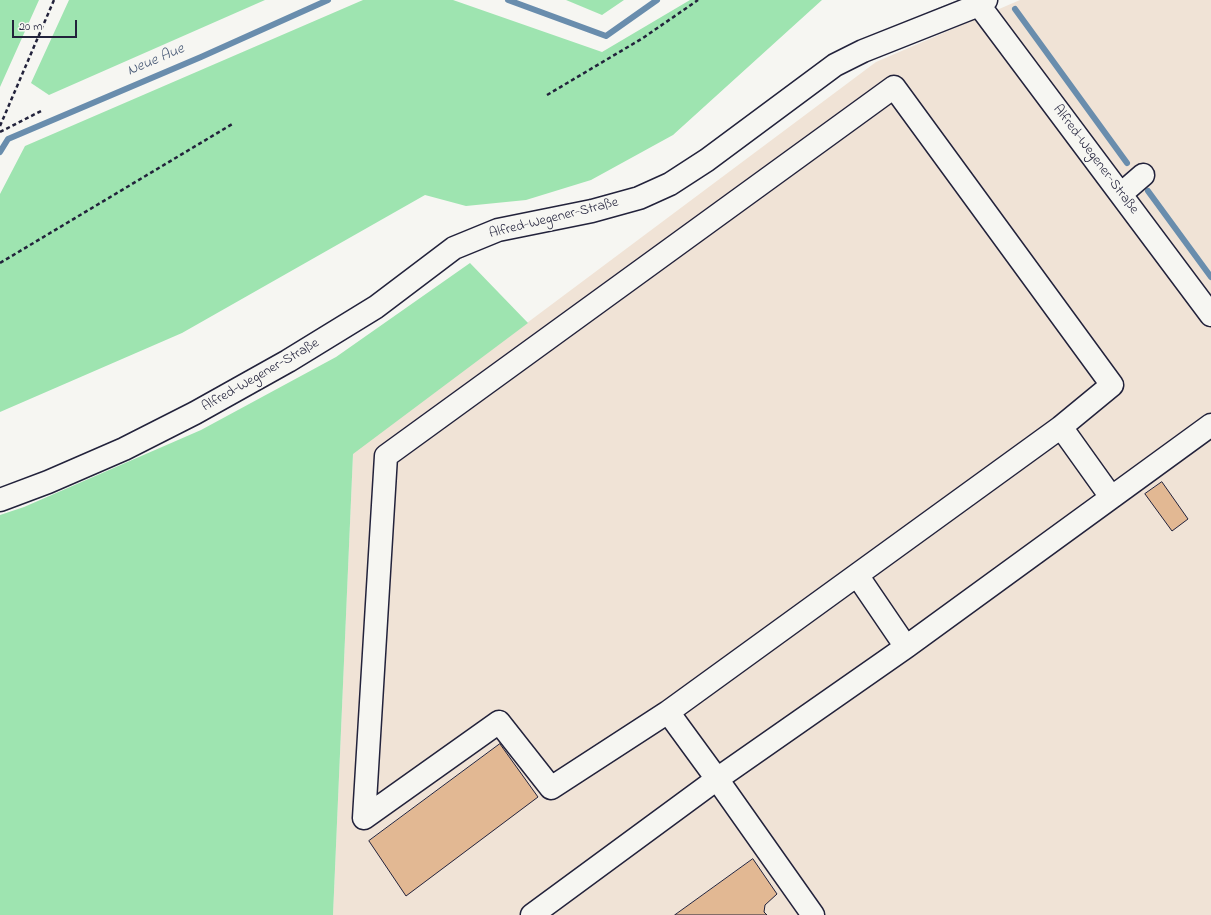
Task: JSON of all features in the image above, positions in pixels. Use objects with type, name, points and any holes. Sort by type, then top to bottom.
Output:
[{"type":"street","name":"Alfred-Wegener-Straße","points":[[0,500],[48,482],[124,449],[195,414],[288,362],[376,307],[454,248],[498,230],[592,211],[639,198],[670,184],[707,160],[835,65],[863,51],[983,3],[1120,194],[1211,316]]},
{"type":"street","points":[[894,88],[1112,385],[1061,427],[668,712],[552,788],[499,722],[364,818],[386,456],[894,88]]},
{"type":"street","points":[[1120,194],[1143,175]]},
{"type":"street","points":[[532,915],[717,779],[906,647],[1211,425]]},
{"type":"street","points":[[1061,427],[1111,497]]},
{"type":"street","points":[[857,575],[906,647]]},
{"type":"street","points":[[668,712],[813,915]]},
{"type":"path","points":[[0,126],[54,0]]},
{"type":"path","points":[[547,95],[643,38],[698,0]]},
{"type":"path","points":[[0,132],[43,110]]},
{"type":"path","points":[[0,263],[234,123]]},
{"type":"shaded area","points":[[1020,0],[1211,0],[1211,915],[333,915],[353,453],[876,62]]},
{"type":"green space","points":[[0,0],[39,0],[0,87]]},
{"type":"green space","points":[[69,0],[265,0],[49,95],[31,83]]},
{"type":"green space","points":[[363,0],[453,0],[602,52],[690,0],[822,0],[673,135],[591,180],[526,200],[466,206],[425,195],[182,333],[0,412],[0,194],[25,146]]},
{"type":"green space","points":[[566,0],[624,0],[602,15]]},
{"type":"green space","points":[[470,263],[528,323],[353,454],[333,915],[0,915],[0,515],[24,507],[201,430],[336,357]]},
{"type":"building","points":[[1162,482],[1188,519],[1172,531],[1145,494]]},
{"type":"building","points":[[500,744],[538,797],[406,896],[369,841]]},
{"type":"building","points":[[753,859],[777,894],[765,905],[764,912],[767,915],[675,915]]},
{"type":"waterway","name":"Neue Aue","points":[[0,152],[8,139],[201,57],[328,0]]},
{"type":"waterway","name":"Neue Aue","points":[[508,0],[606,36],[657,0]]},
{"type":"waterway","points":[[1015,9],[1127,163]]},
{"type":"waterway","points":[[1148,191],[1211,277]]}]
